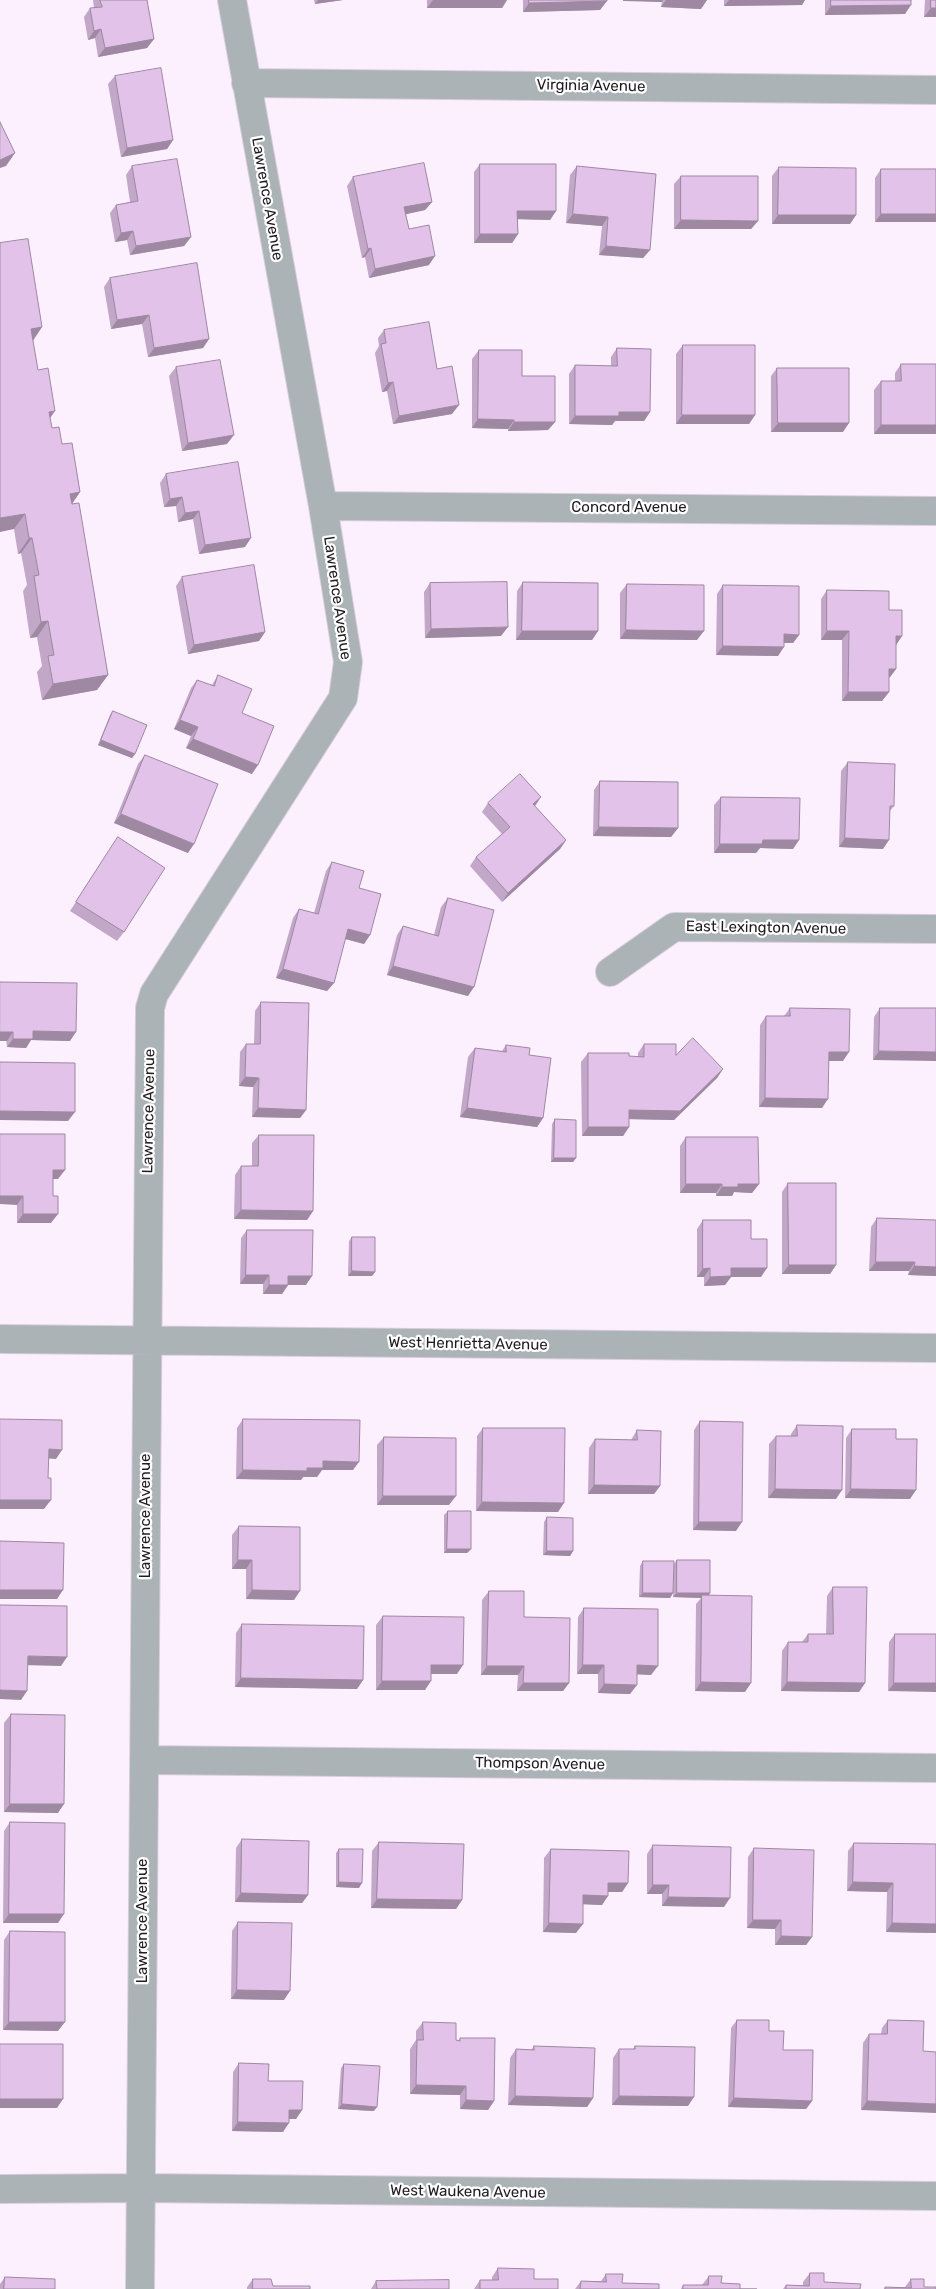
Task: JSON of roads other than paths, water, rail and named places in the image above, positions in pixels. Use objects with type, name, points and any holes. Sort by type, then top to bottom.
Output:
[{"type":"street","name":"Lawrence Avenue","points":[[140,2289],[150,1008],[154,994],[343,698],[348,662],[323,506],[232,0]]},
{"type":"street","name":"Virginia Avenue","points":[[246,83],[936,90]]},
{"type":"street","name":"Concord Avenue","points":[[323,506],[936,511]]},
{"type":"street","name":"East Lexington Avenue","points":[[610,972],[674,927],[936,929]]},
{"type":"street","name":"West Henrietta Avenue","points":[[0,1339],[936,1348]]},
{"type":"street","name":"Thompson Avenue","points":[[144,1760],[936,1768]]},
{"type":"street","name":"West Waukena Avenue","points":[[0,2189],[141,2188],[936,2196]]}]
